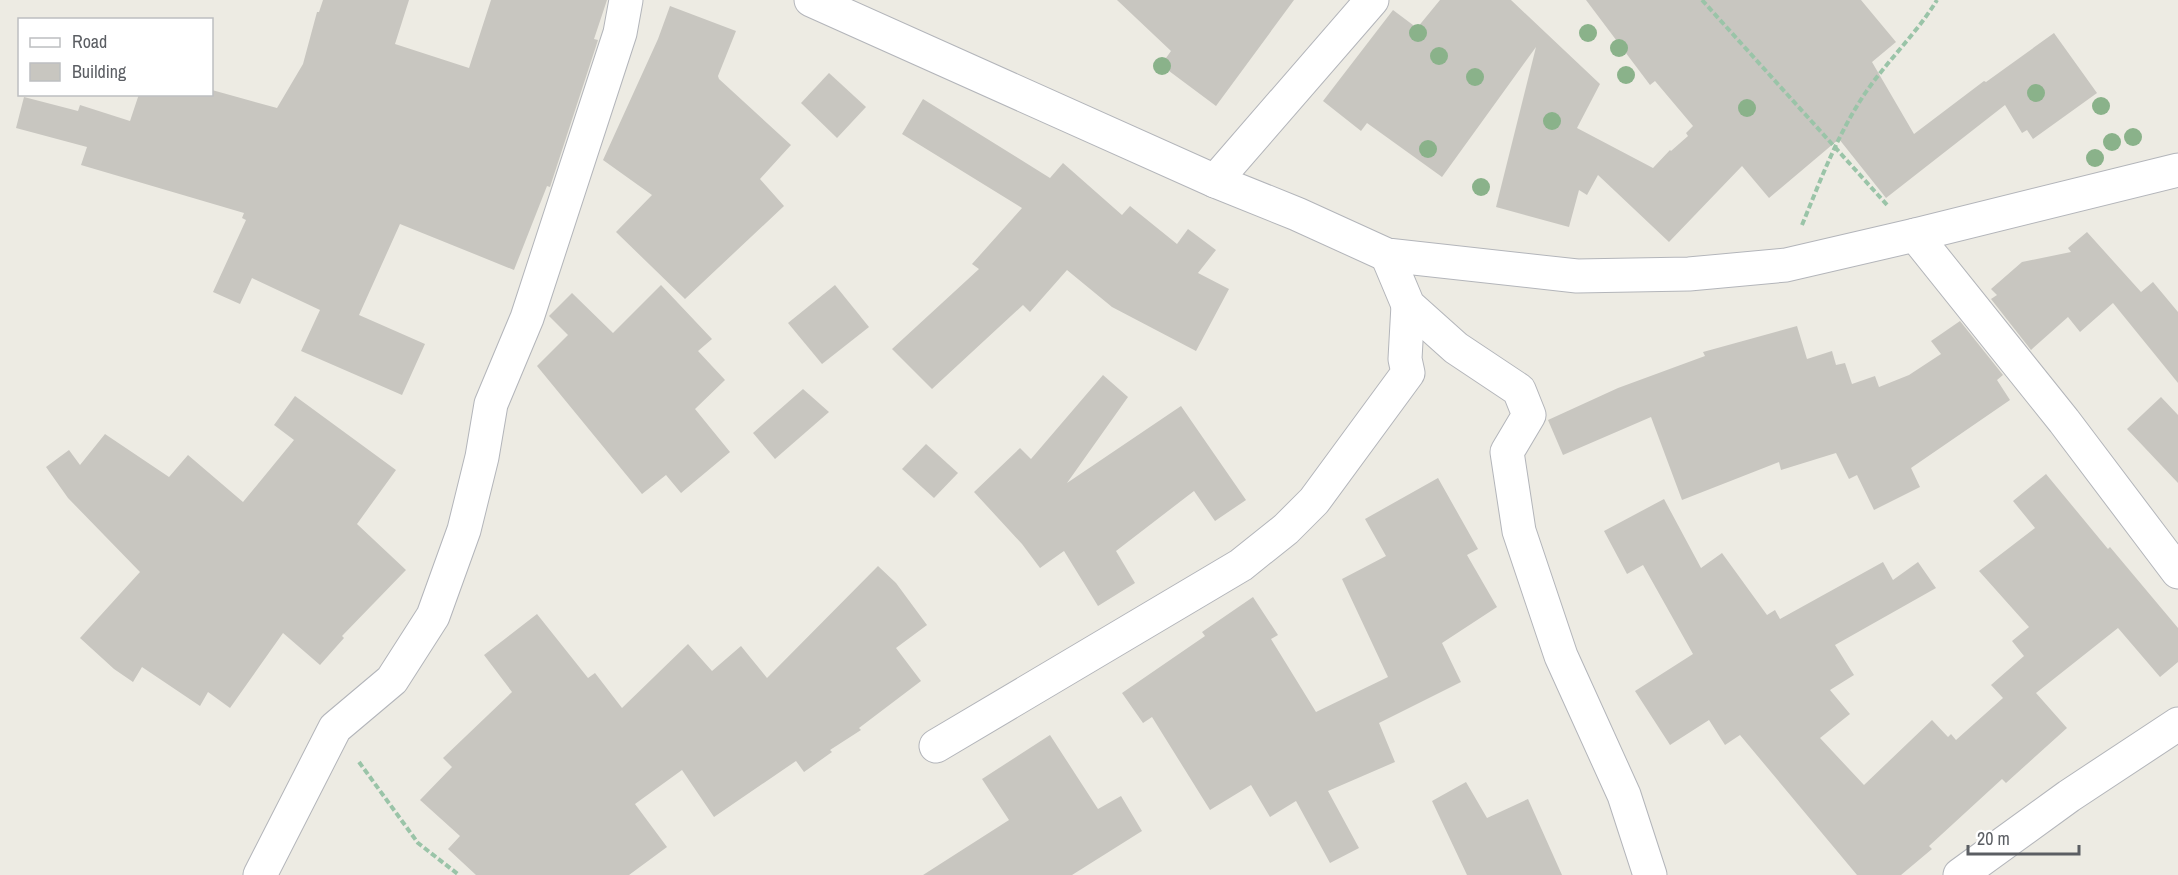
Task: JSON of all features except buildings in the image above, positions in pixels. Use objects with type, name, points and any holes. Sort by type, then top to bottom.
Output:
[{"type":"street","points":[[260,875],[335,728],[392,680],[434,616],[464,530],[482,457],[491,404],[527,318],[620,33],[626,0]]},
{"type":"street","points":[[811,0],[1215,181],[1297,214],[1387,255],[1576,276],[1689,274],[1786,265],[2178,170]]},
{"type":"street","points":[[1215,181],[1372,0]]},
{"type":"street","points":[[1915,235],[2064,421],[2178,572]]},
{"type":"street","points":[[1387,255],[1408,305],[1456,348],[1520,390],[1529,415],[1507,452],[1519,531],[1561,656],[1624,795],[1650,875]]},
{"type":"street","points":[[936,746],[1241,566],[1286,529],[1314,501],[1408,373],[1405,359],[1408,305]]},
{"type":"street","points":[[1960,875],[2068,796],[2178,724]]},
{"type":"path","points":[[1701,0],[1915,235]]},
{"type":"path","points":[[1786,265],[1834,147],[1866,91],[1926,18],[1937,0]]},
{"type":"path","points":[[335,728],[418,843],[459,875]]}]
